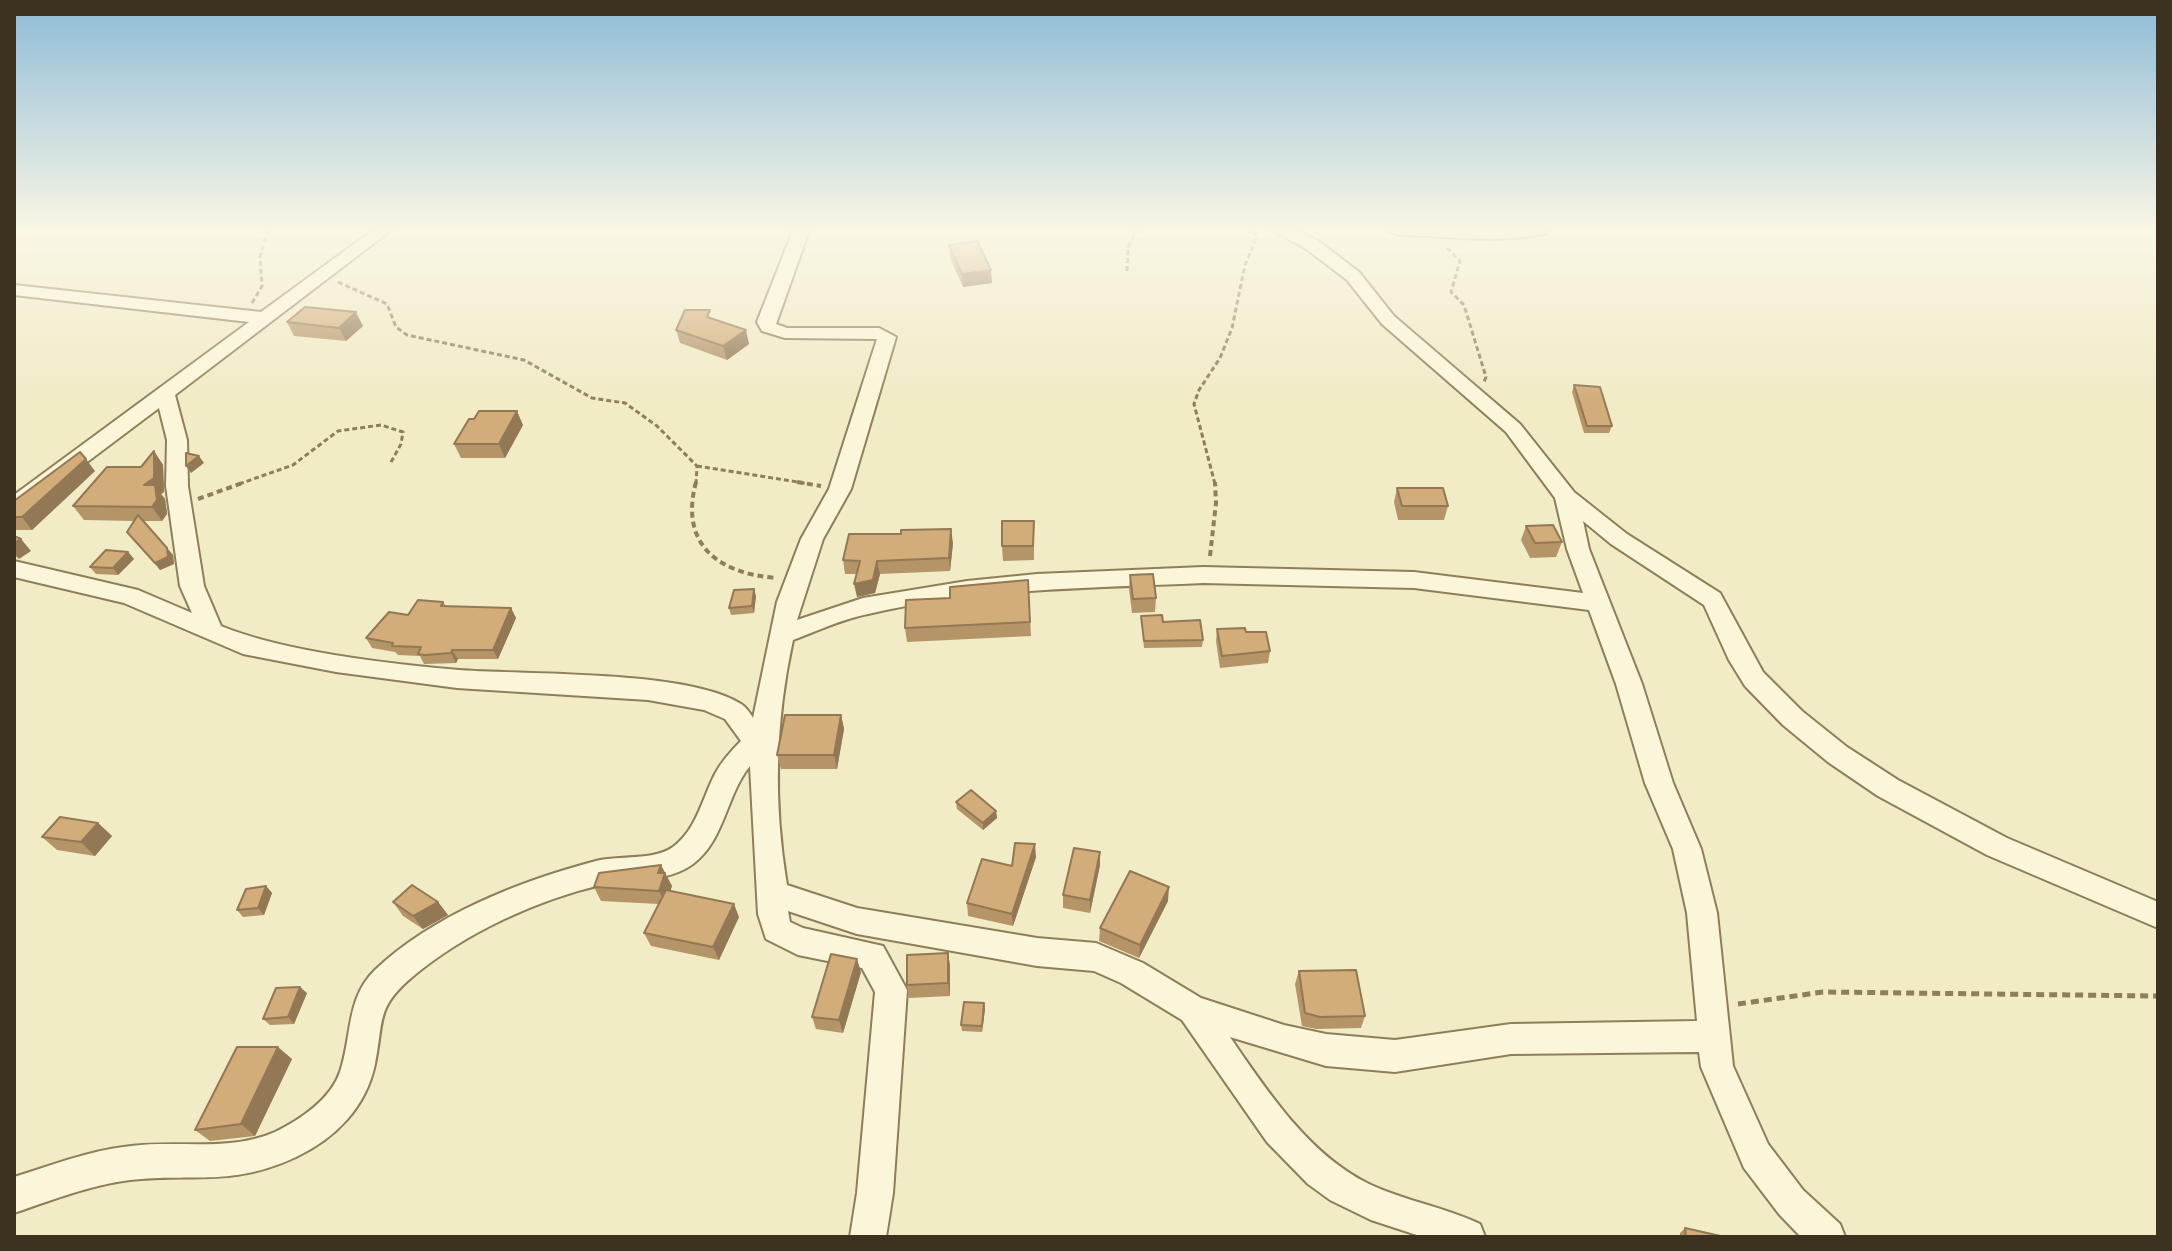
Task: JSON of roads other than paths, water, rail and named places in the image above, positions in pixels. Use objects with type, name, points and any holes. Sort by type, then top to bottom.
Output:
[{"type":"street","points":[[14,506],[165,394],[255,317],[307,286]]},
{"type":"street","points":[[780,286],[766,322],[768,327],[785,333],[879,333],[887,337],[840,489],[812,539],[797,580],[768,697],[760,746],[768,856],[774,893],[773,914],[777,930],[798,941],[872,956],[891,990],[875,1193],[868,1237]]},
{"type":"street","points":[[1358,286],[1388,320],[1489,406],[1526,442],[1566,497],[1619,539],[1712,599],[1720,609],[1742,665],[1787,711],[1834,750],[1939,817],[2012,854],[2158,915]]},
{"type":"street","points":[[14,290],[255,317]]},
{"type":"street","points":[[165,394],[177,440],[175,456],[192,586],[212,632]]},
{"type":"street","points":[[1566,497],[1578,549],[1600,603],[1659,783],[1687,849],[1702,913],[1717,1067],[1756,1156],[1791,1202],[1827,1237]]},
{"type":"street","points":[[14,569],[130,596],[243,645],[336,663],[442,677],[679,695],[734,712],[760,746]]},
{"type":"street","points":[[784,634],[863,606],[967,589],[1037,582],[1203,575],[1414,580],[1600,603]]},
{"type":"street","points":[[14,1195],[102,1167],[133,1162],[219,1164],[250,1159],[318,1126],[339,1106],[351,1085],[359,1066],[368,1008],[375,992],[386,980],[429,947],[468,925],[532,896],[608,871],[664,865],[681,857],[708,828],[726,778],[760,746]]},
{"type":"street","points":[[774,893],[857,921],[1037,952],[1096,957],[1132,973],[1193,1010],[1284,1040],[1326,1050],[1395,1056],[1511,1039],[1712,1025]]},
{"type":"street","points":[[1193,1010],[1264,1108],[1320,1172],[1364,1200],[1422,1217],[1467,1237]]}]
